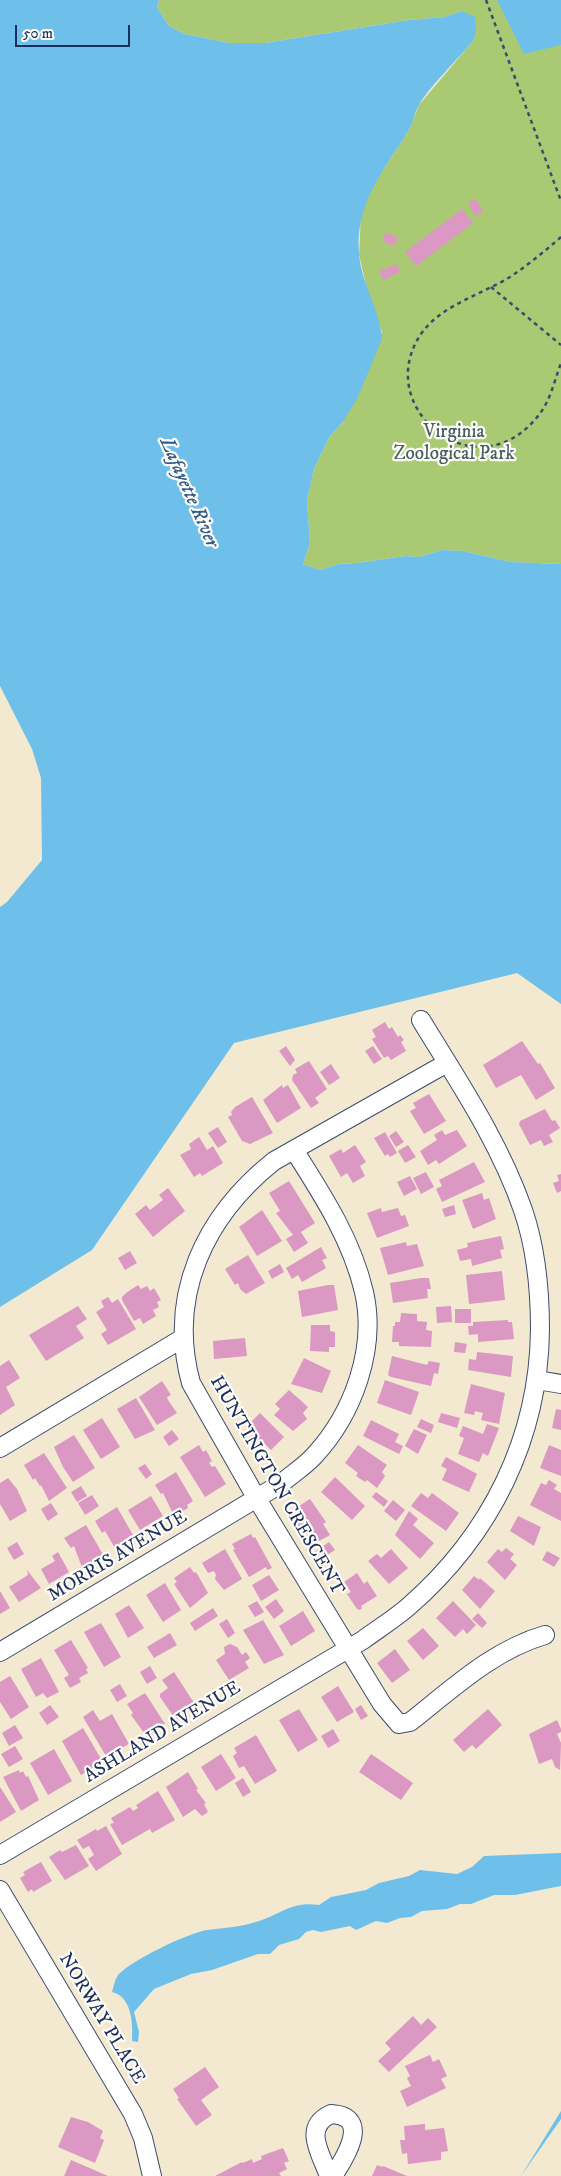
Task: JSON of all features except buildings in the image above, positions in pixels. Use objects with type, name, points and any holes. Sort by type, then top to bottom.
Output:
[{"type":"street","name":"ASHLAND AVENUE","points":[[0,1855],[348,1649],[407,1608],[458,1557],[481,1526],[500,1495],[518,1455],[529,1421],[537,1380],[540,1313],[538,1273],[532,1241],[506,1166],[487,1129],[421,1020]]},
{"type":"street","name":"HUNTINGTON CRESCENT","points":[[447,1063],[294,1150],[253,1178],[235,1197],[214,1226],[194,1268],[186,1301],[183,1338],[191,1383],[257,1499],[348,1649],[395,1721],[406,1724],[502,1651],[521,1642],[545,1635]]},
{"type":"street","name":"MORRIS AVENUE","points":[[0,1652],[257,1499],[313,1458],[327,1440],[354,1391],[362,1367],[367,1339],[367,1315],[364,1292],[356,1266],[325,1199],[294,1150]]},
{"type":"street","points":[[0,1448],[183,1338]]},
{"type":"street","points":[[537,1380],[561,1384]]},
{"type":"street","name":"NORWAY PLACE","points":[[0,1890],[133,2114],[143,2138],[152,2176]]},
{"type":"path","points":[[486,0],[561,201]]},
{"type":"path","points":[[561,237],[511,276],[445,311],[433,320],[421,333],[413,349],[409,364],[410,390],[426,421],[448,441],[476,446],[493,444],[522,432],[542,411],[561,363]]},
{"type":"path","points":[[491,287],[561,345]]},
{"type":"green space","name":"Virginia Zoological Park","points":[[159,0],[561,0],[561,564],[511,562],[463,551],[442,550],[418,557],[405,556],[339,564],[320,570],[303,564],[310,543],[307,501],[314,469],[330,436],[342,423],[382,332],[369,297],[359,255],[361,214],[374,184],[409,130],[419,105],[473,41],[462,11],[444,17],[409,20],[265,43],[229,43],[185,34],[169,26],[157,7]]},
{"type":"water","name":"Lafayette River","points":[[0,0],[159,0],[157,7],[169,26],[185,34],[229,43],[265,43],[409,20],[444,17],[462,11],[475,17],[476,31],[473,41],[437,81],[417,108],[409,130],[380,176],[366,204],[361,220],[359,254],[363,275],[381,329],[382,339],[357,399],[342,423],[330,436],[314,469],[307,501],[310,543],[303,564],[320,570],[339,564],[405,556],[418,557],[442,550],[463,551],[511,562],[561,564],[561,1004],[517,973],[234,1043],[92,1250],[0,1307],[0,907],[7,902],[42,860],[41,778],[32,749],[0,686]]},
{"type":"water","points":[[497,0],[561,0],[561,45],[524,54]]},
{"type":"water","points":[[561,1853],[561,1886],[515,1895],[494,1895],[471,1904],[460,1904],[447,1909],[422,1911],[411,1917],[400,1918],[387,1923],[376,1921],[356,1930],[350,1926],[321,1932],[313,1930],[306,1932],[299,1939],[279,1945],[270,1954],[258,1954],[212,1970],[191,1974],[154,1989],[134,2012],[139,2032],[138,2042],[132,2041],[130,2012],[124,1999],[112,1992],[118,1976],[126,1968],[161,1948],[198,1932],[252,1923],[294,1906],[319,1905],[331,1897],[366,1890],[379,1883],[409,1876],[420,1870],[457,1874],[472,1867],[484,1856]]},
{"type":"water","points":[[561,2111],[561,2119],[521,2176]]}]
